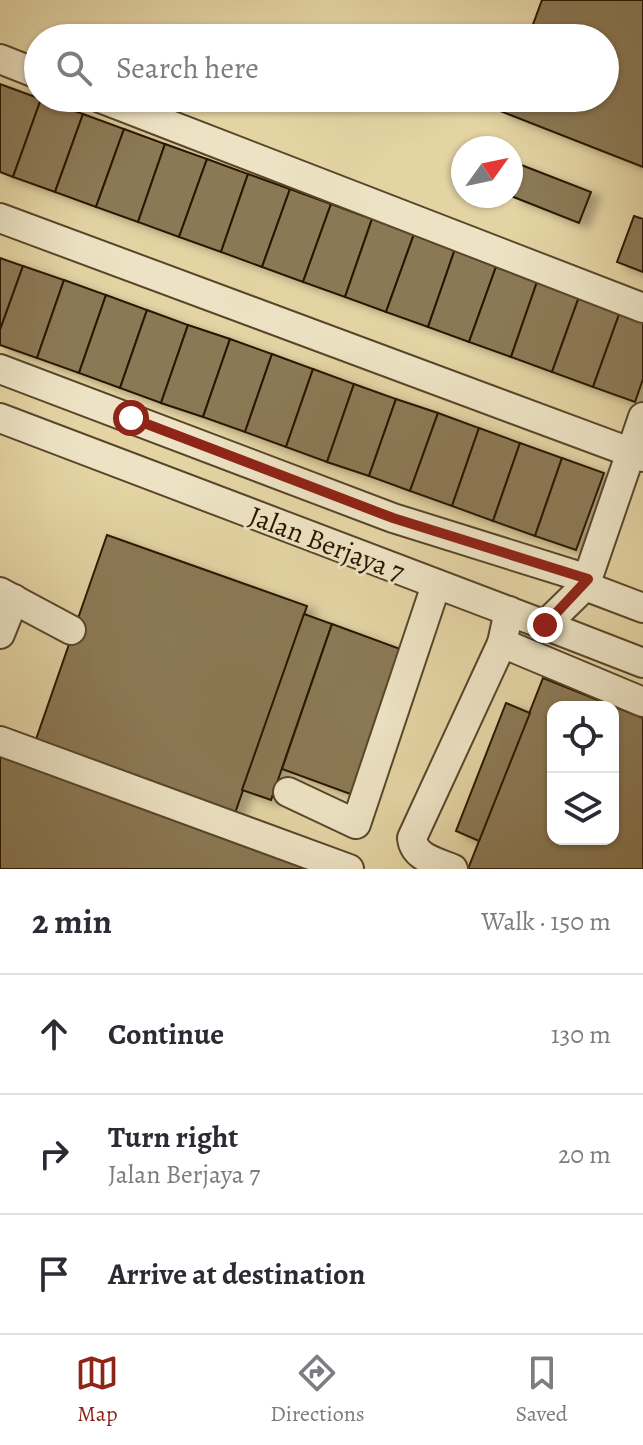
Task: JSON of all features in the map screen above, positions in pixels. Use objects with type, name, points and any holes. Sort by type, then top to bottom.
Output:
[{"type":"street","points":[[0,59],[24,68]]},
{"type":"street","points":[[136,112],[643,308]]},
{"type":"street","points":[[0,218],[637,455]]},
{"type":"street","points":[[0,369],[393,518],[586,582],[643,608]]},
{"type":"street","points":[[545,625],[586,582],[637,455],[643,417]]},
{"type":"street","name":"Jalan Berjaya 7","points":[[0,418],[643,663]]},
{"type":"street","points":[[288,792],[356,824],[436,585]]},
{"type":"street","points":[[0,634],[7,596],[71,630]]},
{"type":"street","points":[[453,869],[420,855],[413,847],[412,838],[502,643],[509,611]]},
{"type":"street","points":[[502,643],[643,702]]},
{"type":"street","points":[[0,741],[349,869]]},
{"type":"building","points":[[542,0],[643,0],[643,167],[503,112],[619,112],[619,24],[533,24]]},
{"type":"building","points":[[0,84],[24,93],[24,112],[36,112],[13,177],[0,172]]},
{"type":"building","points":[[36,112],[83,114],[55,192],[13,177]]},
{"type":"building","points":[[83,114],[124,129],[96,207],[55,192]]},
{"type":"building","points":[[124,129],[165,144],[138,222],[96,207]]},
{"type":"building","points":[[165,144],[207,159],[179,237],[138,222]]},
{"type":"building","points":[[207,159],[248,174],[221,252],[179,237]]},
{"type":"building","points":[[523,166],[591,192],[579,223],[523,201]]},
{"type":"building","points":[[248,174],[290,189],[262,267],[221,252]]},
{"type":"building","points":[[290,189],[331,204],[303,282],[262,267]]},
{"type":"building","points":[[331,204],[372,219],[345,297],[303,282]]},
{"type":"building","points":[[634,216],[643,219],[643,272],[617,262]]},
{"type":"building","points":[[372,219],[414,234],[386,312],[345,297]]},
{"type":"building","points":[[414,234],[455,249],[428,327],[386,312]]},
{"type":"building","points":[[455,249],[497,264],[469,342],[428,327]]},
{"type":"building","points":[[0,258],[23,266],[0,330]]},
{"type":"building","points":[[497,264],[538,279],[511,357],[469,342]]},
{"type":"building","points":[[23,266],[64,280],[37,358],[0,345],[0,330]]},
{"type":"building","points":[[538,279],[580,294],[552,372],[511,357]]},
{"type":"building","points":[[64,280],[106,295],[79,373],[37,358]]},
{"type":"building","points":[[580,294],[621,309],[593,387],[552,372]]},
{"type":"building","points":[[106,295],[147,310],[120,388],[79,373]]},
{"type":"building","points":[[621,309],[643,317],[643,379],[635,402],[593,387]]},
{"type":"building","points":[[147,310],[188,325],[161,403],[120,388]]},
{"type":"building","points":[[188,325],[230,339],[203,417],[161,403]]},
{"type":"building","points":[[230,339],[272,354],[245,432],[203,417]]},
{"type":"building","points":[[272,354],[313,369],[286,447],[245,432]]},
{"type":"building","points":[[313,369],[354,384],[327,462],[286,447]]},
{"type":"building","points":[[354,384],[396,399],[369,476],[327,462]]},
{"type":"building","points":[[396,399],[438,413],[410,491],[369,476]]},
{"type":"building","points":[[438,413],[479,428],[452,506],[410,491]]},
{"type":"building","points":[[479,428],[520,443],[493,521],[452,506]]},
{"type":"building","points":[[520,443],[562,458],[535,536],[493,521]]},
{"type":"building","points":[[562,458],[604,473],[576,550],[535,536]]},
{"type":"building","points":[[107,535],[307,606],[233,819],[33,748]]},
{"type":"building","points":[[304,614],[332,624],[271,800],[242,790]]},
{"type":"building","points":[[332,624],[403,650],[353,795],[282,769]]},
{"type":"building","points":[[543,678],[600,701],[547,701],[547,845],[619,845],[619,708],[643,718],[643,869],[468,869]]},
{"type":"building","points":[[506,703],[530,713],[479,841],[456,831]]},
{"type":"building","points":[[0,755],[312,869],[0,869]]},
{"type":"route","points":[[131,418],[393,518],[588,579],[585,586],[545,625]]}]
